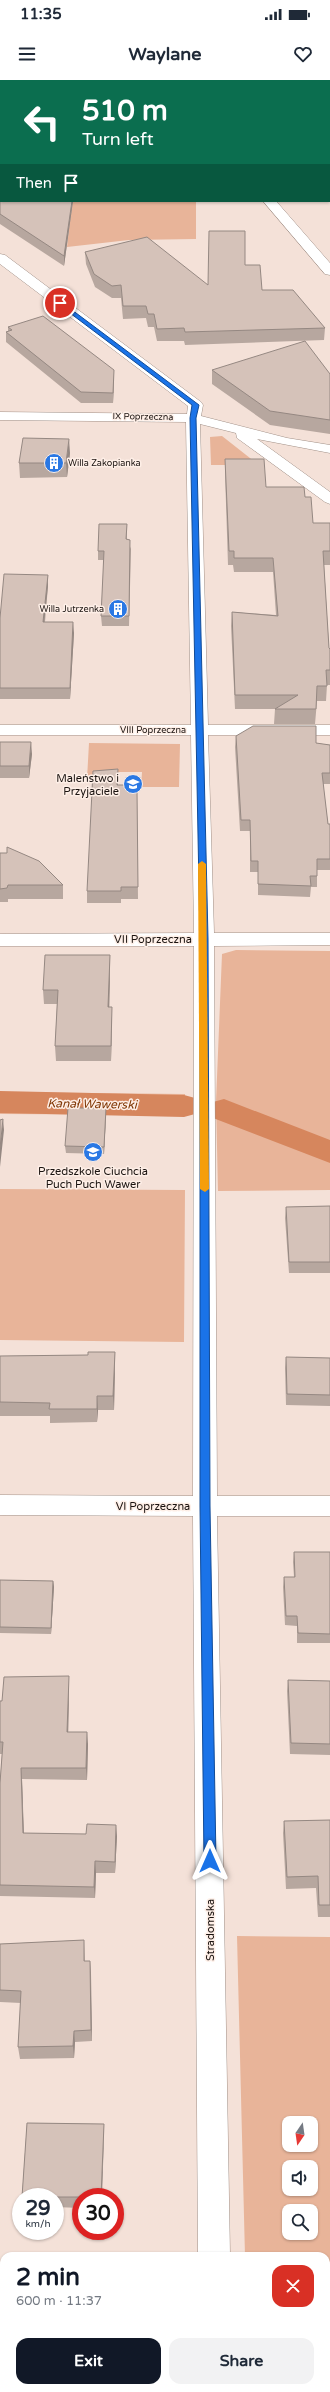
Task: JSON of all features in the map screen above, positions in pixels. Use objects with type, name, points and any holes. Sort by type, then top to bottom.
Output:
[{"type":"street","points":[[270,202],[330,271]]},
{"type":"street","points":[[0,258],[194,412]]},
{"type":"street","name":"IX Poprzeczna","points":[[0,416],[194,412],[230,427],[287,442],[330,449]]},
{"type":"street","name":"Stradomska","points":[[194,412],[204,939],[205,1506],[214,2252]]},
{"type":"street","points":[[230,427],[330,499]]},
{"type":"street","name":"VIII Poprzeczna","points":[[0,730],[330,730]]},
{"type":"street","name":"VII Poprzeczna","points":[[0,940],[330,939]]},
{"type":"street","name":"VI Poprzeczna","points":[[0,1505],[330,1506]]},
{"type":"shaded area","points":[[72,202],[196,202],[196,239],[129,240],[67,247]]},
{"type":"shaded area","points":[[222,436],[259,465],[211,465],[210,437]]},
{"type":"shaded area","points":[[89,743],[180,744],[179,787],[141,787],[142,772],[118,772],[118,779],[87,779]]},
{"type":"shaded area","points":[[236,950],[330,951],[330,1190],[218,1191],[216,1102],[222,954]]},
{"type":"shaded area","points":[[0,1092],[185,1094],[186,1115],[0,1114]]},
{"type":"shaded area","points":[[0,1189],[185,1190],[184,1342],[0,1340]]},
{"type":"shaded area","points":[[237,1936],[330,1937],[330,2252],[245,2252]]},
{"type":"building","points":[[0,202],[72,202],[64,256],[0,214]]},
{"type":"building","points":[[209,231],[245,231],[245,265],[260,265],[262,290],[293,290],[325,328],[185,332],[184,328],[157,329],[154,314],[148,314],[146,306],[123,306],[121,285],[112,286],[94,274],[85,252],[147,237],[208,285]]},
{"type":"building","points":[[43,316],[114,370],[113,393],[81,392],[6,332],[12,330],[8,327]]},
{"type":"building","points":[[305,341],[330,374],[330,420],[270,411],[212,370]]},
{"type":"building","points":[[23,438],[69,439],[66,463],[19,463]]},
{"type":"building","points":[[225,459],[264,459],[266,487],[304,487],[305,497],[311,497],[313,523],[330,523],[330,551],[323,551],[330,649],[330,670],[326,670],[327,686],[317,686],[316,709],[275,709],[298,695],[235,695],[232,612],[278,616],[273,558],[234,558],[234,551],[229,551]]},
{"type":"building","points":[[99,524],[127,524],[126,539],[130,540],[129,616],[101,616],[104,551],[98,551]]},
{"type":"building","points":[[4,574],[48,575],[43,622],[73,622],[70,688],[0,688],[0,618]]},
{"type":"building","points":[[253,726],[316,726],[316,743],[330,745],[330,773],[322,773],[328,824],[330,824],[330,859],[317,859],[317,876],[310,876],[311,886],[258,884],[258,861],[251,861],[250,820],[241,820],[236,736]]},
{"type":"building","points":[[0,742],[31,742],[29,766],[0,766]]},
{"type":"building","points":[[118,769],[117,785],[128,785],[127,791],[137,791],[138,887],[121,887],[121,891],[87,891],[93,771]]},
{"type":"building","points":[[7,847],[39,861],[63,885],[8,885],[7,888],[0,889],[0,853],[7,853]]},
{"type":"building","points":[[45,955],[110,955],[108,1007],[112,1007],[111,1046],[55,1046],[58,990],[43,990]]},
{"type":"building","points":[[68,1108],[106,1108],[104,1147],[65,1146]]},
{"type":"building","points":[[3,1119],[0,1148],[0,1120]]},
{"type":"building","points":[[330,1206],[330,1262],[289,1262],[286,1207]]},
{"type":"building","points":[[88,1352],[115,1352],[113,1396],[97,1396],[97,1409],[49,1409],[50,1403],[0,1402],[0,1356],[88,1355]]},
{"type":"building","points":[[286,1357],[330,1358],[330,1395],[287,1394]]},
{"type":"building","points":[[294,1552],[330,1552],[330,1634],[298,1633],[297,1616],[286,1616],[284,1577],[295,1577]]},
{"type":"building","points":[[0,1580],[53,1581],[51,1628],[0,1627]]},
{"type":"building","points":[[69,1676],[67,1732],[87,1732],[86,1768],[21,1768],[23,1833],[86,1834],[87,1824],[116,1825],[115,1862],[95,1861],[94,1887],[0,1885],[0,1783],[3,1742],[0,1742],[0,1701],[2,1701],[4,1677]]},
{"type":"building","points":[[288,1680],[330,1681],[330,1744],[291,1743]]},
{"type":"building","points":[[330,1820],[330,1905],[319,1905],[318,1876],[287,1877],[284,1821]]},
{"type":"building","points":[[84,1940],[84,1961],[90,1961],[91,2030],[74,2031],[73,2046],[18,2047],[21,1991],[0,1990],[0,1944]]},
{"type":"building","points":[[27,2123],[104,2124],[101,2188],[72,2188],[72,2197],[64,2197],[64,2188],[23,2188]]},
{"type":"waterway","name":"Kanał Wawerski","points":[[0,1102],[184,1106]]},
{"type":"waterway","name":"Kanał Wawerski","points":[[224,1110],[330,1152]]},
{"type":"slow traffic","points":[[202,864],[204,939],[205,1189]]},
{"type":"place","name":"Willa Zakopianka","points":[[54,463]]},
{"type":"place","name":"Willa Jutrzenka","points":[[118,609]]},
{"type":"place","name":"Maleństwo i Przyjaciele","points":[[133,784]]},
{"type":"place","name":"Przedszkole Ciuchcia Puch Puch Wawer","points":[[93,1152]]},
{"type":"route","points":[[60,303],[196,405],[193,418],[204,939],[205,1506],[210,1861]]}]
